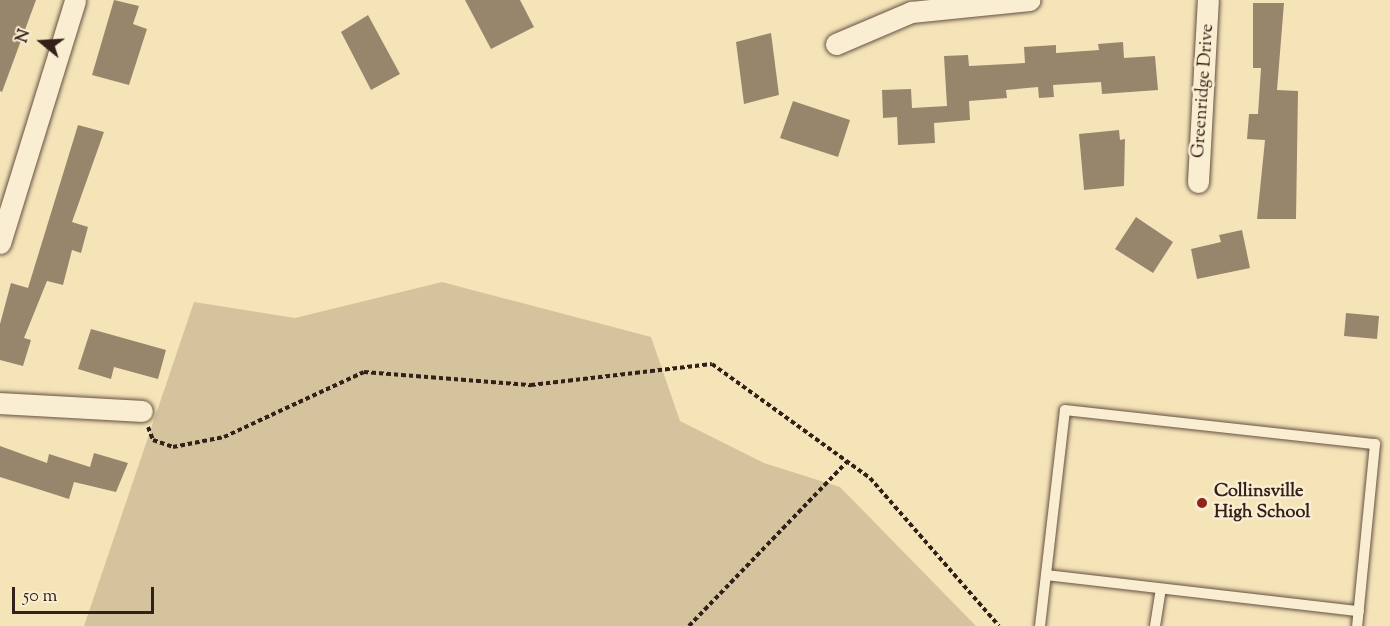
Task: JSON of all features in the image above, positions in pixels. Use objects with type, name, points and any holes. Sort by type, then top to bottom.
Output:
[{"type":"street","points":[[0,243],[75,0]]},
{"type":"street","points":[[836,44],[911,12],[1029,0]]},
{"type":"street","name":"Greenridge Drive","points":[[1198,182],[1209,0]]},
{"type":"street","points":[[0,403],[142,411]]},
{"type":"lane","points":[[1040,626],[1065,410],[1375,444],[1357,626]]},
{"type":"lane","points":[[1046,575],[1359,611]]},
{"type":"lane","points":[[1155,626],[1161,589]]},
{"type":"path","points":[[142,411],[153,440],[173,447],[224,437],[364,372],[531,385],[712,364],[870,478],[999,626]]},
{"type":"path","points":[[689,626],[847,462]]},
{"type":"shaded area","points":[[442,282],[651,337],[680,421],[764,463],[840,487],[976,626],[84,626],[194,302],[295,318]]},
{"type":"building","points":[[0,0],[36,0],[2,92],[0,91]]},
{"type":"building","points":[[114,0],[139,6],[133,24],[147,29],[129,85],[92,75]]},
{"type":"building","points":[[465,0],[520,0],[534,27],[491,49]]},
{"type":"building","points":[[1253,3],[1284,3],[1277,90],[1298,91],[1296,219],[1257,219],[1265,140],[1247,139],[1249,114],[1258,114],[1261,68],[1253,68]]},
{"type":"building","points":[[368,15],[400,74],[371,90],[341,32]]},
{"type":"building","points":[[771,33],[779,95],[744,104],[736,42]]},
{"type":"building","points":[[1123,42],[1124,58],[1155,56],[1158,90],[1102,94],[1101,82],[1053,85],[1054,97],[1039,98],[1038,87],[1006,90],[1007,98],[969,101],[970,120],[934,123],[935,143],[898,145],[897,117],[883,118],[882,90],[911,89],[912,108],[947,106],[944,56],[968,55],[969,66],[1025,63],[1024,47],[1056,45],[1056,53],[1099,50],[1098,44]]},
{"type":"building","points":[[793,101],[850,120],[838,157],[780,138]]},
{"type":"building","points":[[78,125],[104,132],[72,222],[88,227],[81,253],[72,250],[63,285],[47,281],[24,338],[31,340],[23,366],[0,360],[0,324],[11,283],[28,288]]},
{"type":"building","points":[[1119,130],[1120,140],[1125,139],[1124,186],[1084,190],[1079,134]]},
{"type":"building","points":[[1136,217],[1173,242],[1153,273],[1115,249]]},
{"type":"building","points":[[1242,230],[1250,268],[1197,279],[1191,249],[1221,242],[1219,235]]},
{"type":"building","points":[[1346,313],[1379,316],[1377,339],[1344,336]]},
{"type":"building","points":[[91,329],[166,350],[158,379],[114,367],[111,379],[78,369]]},
{"type":"building","points":[[0,446],[47,463],[49,454],[90,467],[94,453],[128,463],[116,492],[74,482],[69,499],[0,477]]},
{"type":"place","name":"Collinsville High School","points":[[1202,503]]}]
